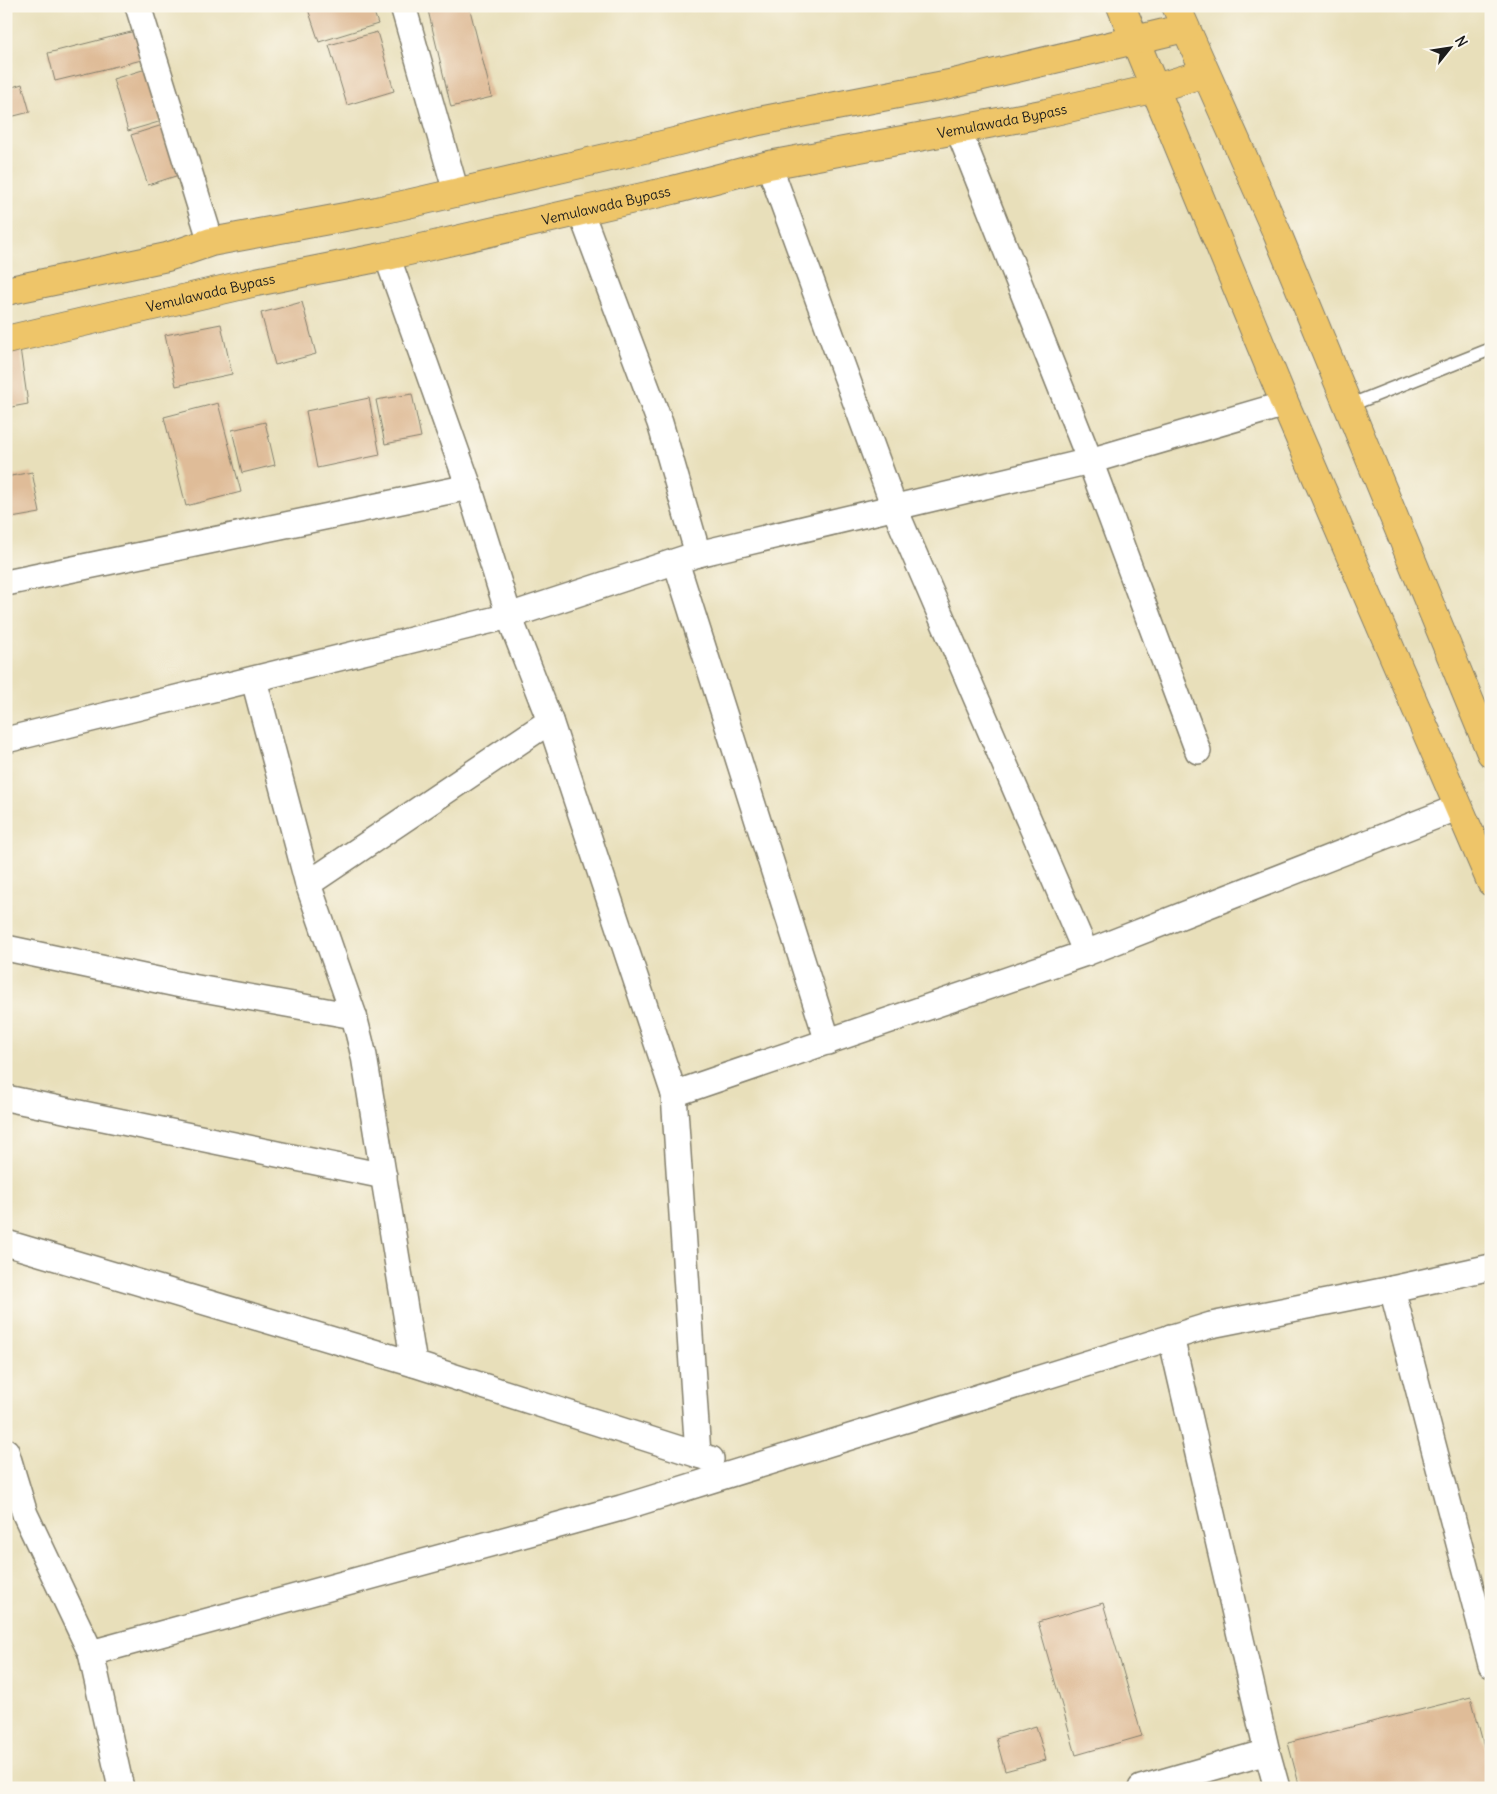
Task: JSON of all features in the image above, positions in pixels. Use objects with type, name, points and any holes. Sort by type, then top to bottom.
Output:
[{"type":"main road","points":[[1120,6],[1156,88],[1285,404],[1491,882]]},
{"type":"main road","points":[[6,291],[167,257],[211,242],[377,211],[662,146],[759,121],[949,84],[1135,40],[1180,17],[1277,233],[1491,753]]},
{"type":"main road","name":"Vemulawada Bypass","points":[[6,340],[256,282],[387,256],[673,190],[769,165],[1042,114],[1156,88],[1205,73]]},
{"type":"street","points":[[138,6],[211,242]]},
{"type":"street","points":[[402,6],[456,192]]},
{"type":"street","points":[[958,129],[1090,461],[1198,751]]},
{"type":"street","points":[[769,165],[894,508],[1086,953]]},
{"type":"street","points":[[580,210],[660,423],[687,558],[828,1042]]},
{"type":"street","points":[[387,256],[469,487],[509,616],[550,721],[674,1094],[698,1455]]},
{"type":"street","points":[[6,740],[509,616],[687,558],[1090,461],[1285,404]]},
{"type":"street","points":[[6,583],[469,487]]},
{"type":"street","points":[[254,680],[308,884],[354,1016],[364,1056],[414,1364]]},
{"type":"street","points":[[308,884],[550,721]]},
{"type":"street","points":[[674,1094],[1086,953],[1459,807]]},
{"type":"street","points":[[6,948],[186,986],[354,1016]]},
{"type":"street","points":[[6,1098],[384,1176]]},
{"type":"street","points":[[8,1248],[414,1364],[742,1470]]},
{"type":"street","points":[[91,1653],[621,1508],[1212,1325],[1491,1267]]},
{"type":"street","points":[[1392,1289],[1491,1666]]},
{"type":"street","points":[[1171,1338],[1277,1788]]},
{"type":"street","points":[[6,1451],[25,1514],[91,1653],[121,1788]]},
{"type":"street","points":[[1140,1788],[1267,1752]]},
{"type":"lane","points":[[1348,406],[1491,349]]},
{"type":"building","points":[[307,6],[372,6],[378,24],[319,42]]},
{"type":"building","points":[[427,6],[469,6],[492,97],[451,107]]},
{"type":"building","points":[[139,30],[146,59],[55,81],[48,53]]},
{"type":"building","points":[[377,32],[394,91],[347,105],[329,45]]},
{"type":"building","points":[[146,69],[162,121],[128,131],[113,79]]},
{"type":"building","points":[[22,84],[30,112],[6,118],[6,89]]},
{"type":"building","points":[[169,123],[185,173],[148,185],[131,135]]},
{"type":"building","points":[[302,302],[316,354],[275,365],[261,313]]},
{"type":"building","points":[[221,324],[232,374],[176,386],[165,335]]},
{"type":"building","points":[[20,348],[28,404],[6,408],[6,350]]},
{"type":"building","points":[[412,394],[421,437],[385,444],[376,400]]},
{"type":"building","points":[[369,398],[380,455],[317,468],[306,411]]},
{"type":"building","points":[[218,403],[241,492],[186,506],[164,417]]},
{"type":"building","points":[[265,422],[275,465],[242,473],[232,430]]},
{"type":"building","points":[[32,472],[40,513],[6,519],[6,477]]},
{"type":"building","points":[[1103,1603],[1142,1736],[1076,1755],[1038,1622]]},
{"type":"building","points":[[1471,1697],[1491,1773],[1491,1788],[1300,1788],[1288,1743]]},
{"type":"building","points":[[1036,1726],[1046,1760],[1005,1771],[996,1738]]}]
